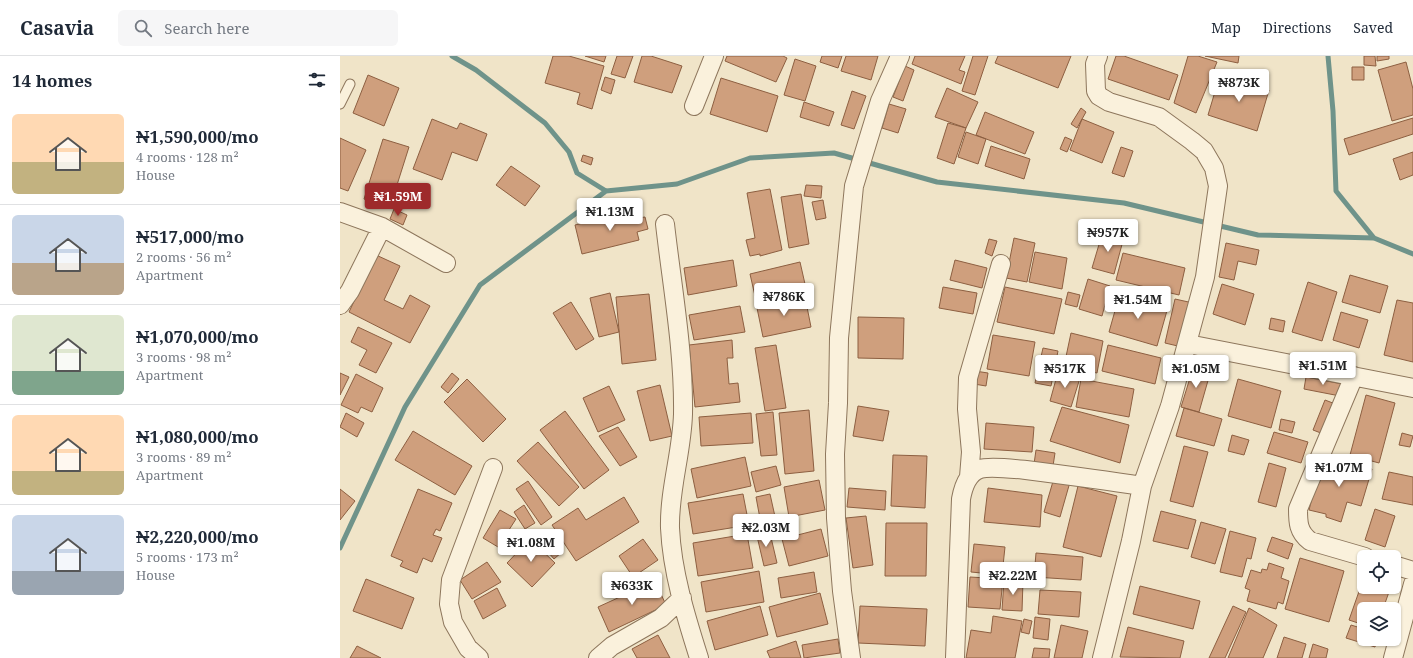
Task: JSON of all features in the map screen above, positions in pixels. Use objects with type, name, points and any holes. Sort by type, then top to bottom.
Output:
[{"type":"street","points":[[694,106],[714,56]]},
{"type":"street","points":[[851,658],[842,591],[836,518],[835,454],[838,402],[839,338],[854,186],[880,100],[900,56]]},
{"type":"street","points":[[1098,56],[1095,64],[1096,91],[1099,96],[1109,102],[1159,117],[1204,151],[1214,168],[1218,186],[1206,277],[1170,406],[1142,486],[1129,548],[1102,658]]},
{"type":"street","points":[[340,212],[382,227],[446,263]]},
{"type":"street","points":[[665,224],[682,389],[683,415],[678,465],[672,500],[670,528],[682,598],[699,658]]},
{"type":"street","points":[[340,305],[350,291],[382,227]]},
{"type":"street","points":[[955,658],[961,499],[963,488],[969,477],[971,452],[967,409],[968,378],[1001,264]]},
{"type":"street","points":[[1188,344],[1413,388]]},
{"type":"street","points":[[1354,376],[1298,509],[1298,525],[1302,535],[1310,541],[1357,555]]},
{"type":"street","points":[[479,658],[468,648],[453,622],[449,604],[451,580],[493,468]]},
{"type":"street","points":[[969,477],[980,469],[1006,468],[1142,486]]},
{"type":"street","points":[[1401,567],[1413,571]]},
{"type":"street","points":[[1393,658],[1413,584]]},
{"type":"street","points":[[598,658],[612,646],[661,618],[682,598]]},
{"type":"street","points":[[661,618],[691,631]]},
{"type":"lane","points":[[340,104],[350,84]]},
{"type":"building","points":[[553,56],[569,56],[604,66],[592,109],[577,104],[580,93],[545,83]]},
{"type":"building","points":[[585,56],[606,56],[604,62]]},
{"type":"building","points":[[617,56],[633,56],[625,78],[611,74]]},
{"type":"building","points":[[642,56],[651,56],[682,66],[672,93],[634,82]]},
{"type":"building","points":[[727,56],[783,56],[787,58],[776,82],[725,61]]},
{"type":"building","points":[[822,56],[842,56],[838,68],[820,62]]},
{"type":"building","points":[[846,56],[878,56],[871,80],[841,71]]},
{"type":"building","points":[[915,56],[965,56],[959,70],[965,72],[961,84],[912,64]]},
{"type":"building","points":[[973,56],[988,56],[975,95],[962,91]]},
{"type":"building","points":[[998,56],[1071,56],[1058,88],[995,63]]},
{"type":"building","points":[[1116,56],[1124,56],[1178,75],[1169,100],[1108,79]]},
{"type":"building","points":[[1188,56],[1198,56],[1217,62],[1196,113],[1174,103]]},
{"type":"building","points":[[1205,56],[1239,56],[1238,63]]},
{"type":"building","points":[[1364,56],[1375,56],[1376,66],[1364,65]]},
{"type":"building","points":[[1377,56],[1389,56],[1389,59],[1377,61]]},
{"type":"building","points":[[795,59],[816,66],[805,101],[784,95]]},
{"type":"building","points":[[1406,62],[1413,89],[1413,115],[1392,121],[1378,70]]},
{"type":"building","points":[[905,66],[914,70],[903,101],[893,97]]},
{"type":"building","points":[[1352,67],[1364,67],[1364,80],[1352,80]]},
{"type":"building","points":[[368,75],[399,88],[384,126],[353,113]]},
{"type":"building","points":[[1220,75],[1269,90],[1257,131],[1208,115]]},
{"type":"building","points":[[605,77],[615,80],[611,94],[601,90]]},
{"type":"building","points":[[721,78],[778,96],[767,132],[710,114]]},
{"type":"building","points":[[947,88],[978,102],[966,128],[935,117]]},
{"type":"building","points":[[852,91],[866,96],[854,129],[841,125]]},
{"type":"building","points":[[804,102],[834,112],[829,126],[800,117]]},
{"type":"building","points":[[889,104],[906,109],[898,133],[882,128]]},
{"type":"building","points":[[1081,108],[1086,112],[1077,128],[1071,124]]},
{"type":"building","points":[[985,112],[1034,132],[1025,154],[976,135]]},
{"type":"building","points":[[1413,118],[1413,134],[1349,155],[1344,139]]},
{"type":"building","points":[[432,119],[457,129],[460,123],[487,134],[477,161],[452,152],[442,180],[413,169]]},
{"type":"building","points":[[1082,119],[1114,132],[1102,163],[1070,150]]},
{"type":"building","points":[[948,123],[966,128],[954,164],[937,158]]},
{"type":"building","points":[[966,132],[986,139],[978,164],[958,157]]},
{"type":"building","points":[[1065,137],[1072,140],[1067,152],[1060,149]]},
{"type":"building","points":[[340,138],[366,150],[348,191],[340,188]]},
{"type":"building","points":[[383,139],[409,147],[390,207],[364,199]]},
{"type":"building","points":[[991,146],[1030,159],[1024,179],[985,166]]},
{"type":"building","points":[[1121,147],[1133,151],[1124,177],[1112,173]]},
{"type":"building","points":[[1413,152],[1413,175],[1400,180],[1393,159]]},
{"type":"building","points":[[583,155],[593,158],[591,165],[581,161]]},
{"type":"building","points":[[511,166],[540,186],[525,206],[496,185]]},
{"type":"building","points":[[806,185],[822,186],[821,198],[804,196]]},
{"type":"building","points":[[770,189],[782,250],[760,256],[760,254],[750,256],[746,240],[755,238],[747,193]]},
{"type":"building","points":[[801,194],[809,244],[789,248],[781,197]]},
{"type":"building","points":[[823,200],[826,218],[816,220],[812,202]]},
{"type":"building","points":[[394,209],[407,215],[403,225],[390,219]]},
{"type":"building","points":[[635,210],[638,218],[645,217],[648,229],[637,232],[639,240],[582,254],[575,225]]},
{"type":"building","points":[[1103,231],[1124,237],[1114,274],[1092,268]]},
{"type":"building","points":[[1014,238],[1035,243],[1027,282],[1006,278]]},
{"type":"building","points":[[989,239],[997,241],[992,256],[985,253]]},
{"type":"building","points":[[1226,243],[1259,250],[1256,265],[1238,261],[1234,280],[1219,277]]},
{"type":"building","points":[[1035,252],[1067,258],[1062,289],[1029,282]]},
{"type":"building","points":[[1123,253],[1185,268],[1179,295],[1116,280]]},
{"type":"building","points":[[376,255],[400,266],[384,300],[403,309],[410,295],[430,306],[410,343],[349,312]]},
{"type":"building","points":[[733,260],[737,286],[688,295],[684,268]]},
{"type":"building","points":[[955,260],[987,268],[982,288],[950,280]]},
{"type":"building","points":[[800,262],[805,284],[755,296],[750,274]]},
{"type":"building","points":[[1350,275],[1388,286],[1380,313],[1342,302]]},
{"type":"building","points":[[1088,279],[1110,286],[1102,316],[1079,309]]},
{"type":"building","points":[[1308,282],[1337,292],[1322,341],[1292,332]]},
{"type":"building","points":[[1222,284],[1254,294],[1245,325],[1213,314]]},
{"type":"building","points":[[943,287],[977,293],[973,314],[939,308]]},
{"type":"building","points":[[1005,287],[1062,299],[1054,334],[997,322]]},
{"type":"building","points":[[1068,292],[1080,295],[1077,307],[1065,304]]},
{"type":"building","points":[[610,293],[619,332],[599,337],[590,298]]},
{"type":"building","points":[[1120,293],[1168,307],[1157,346],[1109,332]]},
{"type":"building","points":[[649,294],[656,360],[622,364],[616,297]]},
{"type":"building","points":[[805,297],[811,327],[763,337],[757,308]]},
{"type":"building","points":[[1175,299],[1193,303],[1182,347],[1165,343]]},
{"type":"building","points":[[1397,300],[1413,303],[1413,362],[1384,355]]},
{"type":"building","points":[[571,302],[594,339],[576,350],[553,313]]},
{"type":"building","points":[[740,306],[745,332],[694,340],[689,315]]},
{"type":"building","points":[[1341,312],[1368,320],[1359,348],[1333,340]]},
{"type":"building","points":[[858,317],[904,318],[903,359],[858,358]]},
{"type":"building","points":[[1271,318],[1285,321],[1283,332],[1269,329]]},
{"type":"building","points":[[358,327],[392,343],[376,373],[359,365],[367,350],[351,342]]},
{"type":"building","points":[[1071,333],[1103,341],[1097,373],[1064,366]]},
{"type":"building","points":[[993,335],[1035,342],[1029,376],[987,369]]},
{"type":"building","points":[[732,340],[733,358],[727,358],[729,384],[738,383],[740,402],[695,407],[689,345]]},
{"type":"building","points":[[776,345],[786,408],[765,411],[755,348]]},
{"type":"building","points":[[1108,345],[1161,358],[1155,384],[1102,371]]},
{"type":"building","points":[[1043,348],[1058,351],[1051,386],[1035,383]]},
{"type":"building","points":[[1194,365],[1211,370],[1199,412],[1181,407]]},
{"type":"building","points":[[975,371],[988,373],[986,386],[974,384]]},
{"type":"building","points":[[1058,372],[1080,378],[1071,407],[1050,401]]},
{"type":"building","points":[[340,373],[349,377],[340,395]]},
{"type":"building","points":[[452,373],[459,379],[448,393],[441,387]]},
{"type":"building","points":[[356,374],[383,388],[372,412],[361,407],[358,413],[341,405]]},
{"type":"building","points":[[1306,377],[1342,384],[1340,396],[1304,389]]},
{"type":"building","points":[[467,379],[506,419],[483,442],[444,402]]},
{"type":"building","points":[[1081,379],[1134,389],[1129,417],[1076,407]]},
{"type":"building","points":[[1238,379],[1281,391],[1271,428],[1228,416]]},
{"type":"building","points":[[660,385],[672,436],[650,441],[637,391]]},
{"type":"building","points":[[609,386],[625,420],[598,432],[583,398]]},
{"type":"building","points":[[1366,395],[1395,403],[1379,463],[1350,455]]},
{"type":"building","points":[[1325,400],[1338,405],[1326,435],[1313,430]]},
{"type":"building","points":[[858,406],[889,411],[883,441],[853,436]]},
{"type":"building","points":[[1062,407],[1129,425],[1120,463],[1050,441]]},
{"type":"building","points":[[1184,408],[1222,419],[1214,446],[1176,436]]},
{"type":"building","points":[[809,410],[814,471],[785,474],[779,413]]},
{"type":"building","points":[[565,411],[609,470],[584,489],[540,430]]},
{"type":"building","points":[[773,412],[777,455],[761,456],[756,414]]},
{"type":"building","points":[[346,413],[364,423],[357,437],[340,427]]},
{"type":"building","points":[[751,413],[753,443],[701,446],[699,417]]},
{"type":"building","points":[[1281,419],[1295,422],[1292,433],[1279,430]]},
{"type":"building","points":[[986,423],[1034,427],[1032,452],[984,449]]},
{"type":"building","points":[[618,427],[637,457],[620,466],[599,436]]},
{"type":"building","points":[[413,431],[472,466],[455,495],[395,460]]},
{"type":"building","points":[[1274,432],[1308,442],[1301,463],[1267,453]]},
{"type":"building","points":[[1402,433],[1413,436],[1410,447],[1399,445]]},
{"type":"building","points":[[1232,435],[1249,440],[1244,455],[1228,451]]},
{"type":"building","points":[[538,442],[579,487],[559,506],[517,461]]},
{"type":"building","points":[[1184,446],[1208,452],[1193,507],[1170,501]]},
{"type":"building","points":[[1036,450],[1055,453],[1053,466],[1034,464]]},
{"type":"building","points":[[893,455],[927,456],[925,508],[891,506]]},
{"type":"building","points":[[1323,455],[1344,460],[1341,469],[1351,471],[1353,464],[1372,469],[1361,506],[1347,502],[1341,522],[1326,517],[1326,514],[1309,510]]},
{"type":"building","points":[[745,457],[751,486],[697,498],[691,469]]},
{"type":"building","points":[[1269,463],[1286,468],[1276,507],[1258,502]]},
{"type":"building","points":[[776,466],[781,485],[756,492],[751,472]]},
{"type":"building","points":[[1389,472],[1413,477],[1413,505],[1382,499]]},
{"type":"building","points":[[1054,478],[1070,482],[1060,517],[1044,512]]},
{"type":"building","points":[[819,480],[825,510],[789,517],[784,487]]},
{"type":"building","points":[[528,481],[552,517],[541,525],[516,489]]},
{"type":"building","points":[[1078,486],[1117,496],[1101,557],[1063,547]]},
{"type":"building","points":[[849,488],[886,491],[885,510],[847,507]]},
{"type":"building","points":[[988,488],[1042,495],[1040,527],[984,522]]},
{"type":"building","points":[[340,489],[355,501],[340,520]]},
{"type":"building","points":[[418,489],[452,503],[440,531],[436,529],[433,535],[442,538],[432,562],[423,558],[417,573],[400,566],[403,561],[391,556]]},
{"type":"building","points":[[743,494],[749,525],[693,534],[688,503]]},
{"type":"building","points":[[770,494],[776,521],[761,524],[756,497]]},
{"type":"building","points":[[624,497],[639,522],[576,561],[552,525],[578,508],[586,520]]},
{"type":"building","points":[[524,505],[535,523],[525,529],[514,512]]},
{"type":"building","points":[[1375,509],[1395,516],[1385,547],[1365,540]]},
{"type":"building","points":[[500,510],[516,519],[498,547],[483,538]]},
{"type":"building","points":[[1161,511],[1196,520],[1188,549],[1153,541]]},
{"type":"building","points":[[866,516],[873,565],[853,568],[846,518]]},
{"type":"building","points":[[1201,522],[1226,529],[1215,564],[1191,557]]},
{"type":"building","points":[[886,523],[927,523],[926,576],[885,576]]},
{"type":"building","points":[[769,529],[777,563],[764,566],[756,532]]},
{"type":"building","points":[[821,529],[828,556],[789,566],[782,539]]},
{"type":"building","points":[[1230,531],[1256,538],[1251,559],[1247,558],[1242,577],[1220,572]]},
{"type":"building","points":[[545,532],[562,552],[554,559],[537,539]]},
{"type":"building","points":[[747,534],[753,568],[698,576],[693,543]]},
{"type":"building","points":[[1272,537],[1293,544],[1288,559],[1267,551]]},
{"type":"building","points":[[530,539],[555,563],[532,587],[507,563]]},
{"type":"building","points":[[643,539],[658,560],[633,577],[619,556]]},
{"type":"building","points":[[974,544],[1005,547],[1002,575],[971,572]]},
{"type":"building","points":[[1036,553],[1083,557],[1081,580],[1034,577]]},
{"type":"building","points":[[1300,558],[1344,571],[1329,622],[1285,609]]},
{"type":"building","points":[[487,562],[501,582],[472,599],[460,580]]},
{"type":"building","points":[[1269,563],[1284,568],[1281,578],[1289,581],[1283,604],[1278,602],[1276,609],[1247,601],[1250,590],[1245,588],[1251,570],[1261,573],[1262,569],[1267,570]]},
{"type":"building","points":[[759,571],[764,602],[706,612],[701,582]]},
{"type":"building","points":[[814,572],[817,592],[781,598],[778,578]]},
{"type":"building","points":[[970,577],[1003,579],[1000,609],[968,607]]},
{"type":"building","points":[[366,579],[414,598],[402,629],[353,611]]},
{"type":"building","points":[[1004,580],[1023,581],[1022,611],[1002,610]]},
{"type":"building","points":[[655,581],[666,605],[609,632],[598,607]]},
{"type":"building","points":[[1140,586],[1200,601],[1193,629],[1133,614]]},
{"type":"building","points":[[497,588],[506,606],[483,619],[474,601]]},
{"type":"building","points":[[1040,590],[1081,592],[1079,617],[1038,614]]},
{"type":"building","points":[[820,593],[828,624],[777,637],[769,607]]},
{"type":"building","points":[[1358,594],[1388,594],[1385,602],[1357,602],[1357,623],[1349,620]]},
{"type":"building","points":[[760,606],[768,635],[715,650],[707,621]]},
{"type":"building","points":[[860,606],[927,609],[925,646],[858,643]]},
{"type":"building","points":[[1233,606],[1246,612],[1225,658],[1209,658]]},
{"type":"building","points":[[1249,608],[1277,625],[1263,658],[1228,658]]},
{"type":"building","points":[[993,616],[1022,621],[1015,658],[966,658],[971,630],[991,633]]},
{"type":"building","points":[[1035,617],[1050,619],[1048,640],[1033,638]]},
{"type":"building","points":[[1024,619],[1032,621],[1029,634],[1021,632]]},
{"type":"building","points":[[1061,625],[1088,631],[1082,658],[1054,658]]},
{"type":"building","points":[[1351,625],[1357,627],[1357,641],[1346,638]]},
{"type":"building","points":[[1128,627],[1184,641],[1180,658],[1120,657]]},
{"type":"building","points":[[658,635],[670,658],[637,658],[632,649]]},
{"type":"building","points":[[1284,637],[1306,644],[1302,658],[1277,658]]},
{"type":"building","points":[[838,639],[840,653],[804,658],[802,645]]},
{"type":"building","points":[[796,641],[801,658],[770,658],[767,651]]},
{"type":"building","points":[[1313,644],[1328,649],[1326,658],[1309,658]]},
{"type":"building","points":[[357,646],[381,658],[350,658]]},
{"type":"building","points":[[1034,648],[1050,649],[1049,658],[1032,658]]},
{"type":"waterway","points":[[452,56],[476,70],[545,123],[569,152],[577,173],[606,191],[677,184],[750,158],[834,153],[937,182],[1124,203],[1258,235],[1374,238],[1413,254]]},
{"type":"waterway","points":[[1328,56],[1333,111],[1336,191],[1374,238]]},
{"type":"waterway","points":[[340,548],[405,407],[480,285],[606,191]]}]
